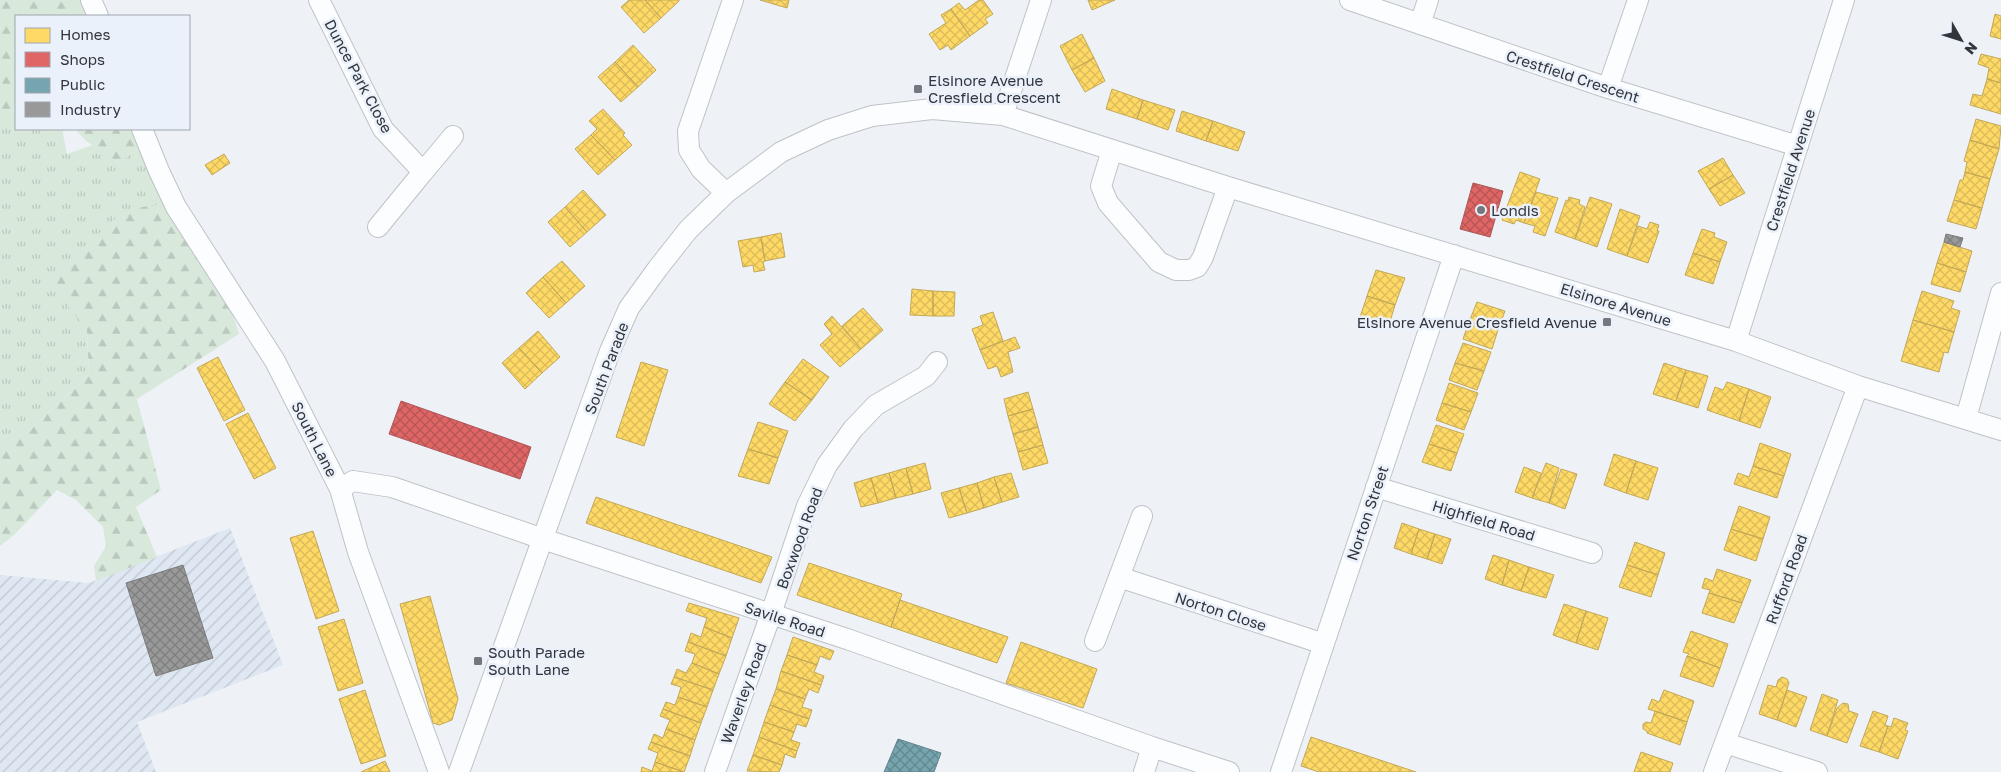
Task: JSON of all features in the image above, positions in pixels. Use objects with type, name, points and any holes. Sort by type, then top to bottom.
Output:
[{"type":"street","points":[[92,0],[98,15]]},
{"type":"street","name":"Dunce Park Close","points":[[319,0],[383,129],[423,172]]},
{"type":"street","points":[[726,193],[701,169],[689,150],[688,131],[733,0]]},
{"type":"street","points":[[1003,115],[1041,0]]},
{"type":"street","name":"Crestfield Crescent","points":[[1350,0],[1608,88],[1798,146]]},
{"type":"street","points":[[1420,24],[1428,0]]},
{"type":"street","points":[[1608,88],[1638,0]]},
{"type":"street","name":"Crestfield Avenue","points":[[1736,341],[1844,0]]},
{"type":"street","name":"Elsinore Avenue","points":[[726,193],[781,152],[828,130],[872,116],[932,109],[1003,115],[1228,186],[1736,341],[1858,386],[2001,430]]},
{"type":"street","name":"South Lane","points":[[142,130],[176,207],[275,361],[340,489],[358,552],[439,772]]},
{"type":"street","points":[[378,227],[453,136]]},
{"type":"street","points":[[1112,150],[1101,186],[1108,203],[1159,262],[1176,270],[1188,270],[1197,267],[1203,257],[1228,186]]},
{"type":"street","name":"South Parade","points":[[459,772],[610,351],[630,308],[658,268],[688,230],[726,193]]},
{"type":"street","name":"Norton Street","points":[[1281,772],[1454,254]]},
{"type":"street","points":[[1966,418],[2001,293]]},
{"type":"street","name":"Boxwood Road","points":[[771,614],[807,506],[827,465],[853,429],[876,405],[926,376],[936,362]]},
{"type":"street","name":"Rufford Road","points":[[1714,772],[1858,386]]},
{"type":"street","name":"Savile Road","points":[[340,489],[353,481],[392,487],[850,640],[1152,747],[1229,772]]},
{"type":"street","name":"Highfield Road","points":[[1376,486],[1592,553]]},
{"type":"street","points":[[1096,641],[1142,516]]},
{"type":"street","name":"Norton Close","points":[[1119,577],[1324,644]]},
{"type":"street","name":"Waverley Road","points":[[715,772],[771,614]]},
{"type":"street","points":[[1725,743],[1817,772]]},
{"type":"street","points":[[1144,772],[1152,747]]},
{"type":"shaded area","points":[[230,528],[283,665],[137,722],[156,772],[0,772],[0,575],[89,583]]},
{"type":"green space","points":[[0,0],[82,0],[87,15],[15,15],[15,111],[0,109]]},
{"type":"green space","points":[[0,109],[15,111],[15,130],[62,130],[67,154],[93,145],[119,163],[140,147],[168,203],[79,251],[54,286],[87,330],[89,374],[29,431],[0,445]]},
{"type":"green space","points":[[76,130],[132,130],[140,147],[119,163],[86,141]]},
{"type":"green space","points":[[168,203],[228,299],[239,334],[137,399],[161,490],[136,507],[157,557],[96,581],[94,566],[106,546],[103,527],[76,500],[57,490],[14,535],[0,546],[0,445],[29,431],[89,374],[87,330],[53,287],[79,251],[125,210]]},
{"type":"building: Homes","points":[[629,0],[645,0],[661,18],[644,33],[621,7]]},
{"type":"building: Homes","points":[[645,0],[679,0],[679,1],[661,18]]},
{"type":"building: Homes","points":[[760,0],[789,0],[787,8]]},
{"type":"building: Homes","points":[[979,0],[983,0],[993,14],[985,19],[988,23],[970,36],[951,9],[959,3],[965,10]]},
{"type":"building: Homes","points":[[1088,0],[1115,0],[1092,10]]},
{"type":"building: Homes","points":[[951,9],[970,36],[951,50],[948,45],[940,50],[929,34],[946,23],[941,15]]},
{"type":"building: Homes","points":[[1995,14],[2001,16],[2001,39],[1990,36]]},
{"type":"building: Homes","points":[[1082,34],[1094,58],[1072,70],[1060,46]]},
{"type":"building: Homes","points":[[633,45],[656,70],[638,87],[615,62]]},
{"type":"building: Homes","points":[[1981,54],[2001,59],[2001,83],[1987,79],[1989,68],[1978,64]]},
{"type":"building: Homes","points":[[1094,58],[1105,81],[1085,92],[1072,70]]},
{"type":"building: Homes","points":[[615,62],[638,87],[621,102],[598,77]]},
{"type":"building: Homes","points":[[1987,79],[2001,83],[2001,114],[1970,105],[1973,94],[1982,96]]},
{"type":"building: Homes","points":[[1112,89],[1143,100],[1137,119],[1106,109]]},
{"type":"building: Homes","points":[[1143,100],[1175,110],[1168,130],[1137,119]]},
{"type":"building: Homes","points":[[603,109],[625,133],[623,135],[632,145],[615,160],[591,135],[597,129],[589,121]]},
{"type":"building: Homes","points":[[1182,111],[1213,121],[1206,141],[1176,131]]},
{"type":"building: Homes","points":[[1976,119],[2001,126],[1999,149],[1970,140]]},
{"type":"building: Homes","points":[[1213,121],[1245,132],[1238,151],[1206,141]]},
{"type":"building: Homes","points":[[591,135],[615,160],[598,175],[575,149]]},
{"type":"building: Homes","points":[[1970,140],[1999,149],[1990,179],[1965,172],[1967,162],[1964,161]]},
{"type":"building: Homes","points":[[224,154],[230,163],[212,175],[205,165]]},
{"type":"building: Homes","points":[[1723,158],[1733,175],[1709,189],[1698,171]]},
{"type":"building: Homes","points":[[1520,172],[1540,179],[1524,223],[1516,220],[1514,224],[1502,220]]},
{"type":"building: Homes","points":[[1965,172],[1990,179],[1982,208],[1954,200],[1960,180],[1963,180]]},
{"type":"building: Homes","points":[[1733,175],[1745,193],[1720,206],[1709,189]]},
{"type":"building: Homes","points":[[583,190],[606,215],[587,232],[565,207]]},
{"type":"building: Homes","points":[[1536,192],[1558,198],[1545,236],[1533,232],[1535,226],[1524,223]]},
{"type":"building: Homes","points":[[1569,197],[1580,200],[1579,204],[1585,207],[1575,239],[1555,232],[1566,200],[1568,201]]},
{"type":"building: Homes","points":[[1590,197],[1612,204],[1597,247],[1575,239]]},
{"type":"building: Homes","points":[[1954,200],[1982,208],[1976,229],[1947,221]]},
{"type":"building: Homes","points":[[565,207],[587,232],[570,247],[548,222]]},
{"type":"building: Homes","points":[[1620,209],[1640,216],[1627,256],[1607,249]]},
{"type":"building: Homes","points":[[1650,222],[1659,225],[1657,231],[1659,231],[1648,263],[1627,256],[1638,226],[1647,229]]},
{"type":"building: Homes","points":[[1702,229],[1715,233],[1714,237],[1727,242],[1720,262],[1693,253]]},
{"type":"building: Homes","points":[[781,233],[785,257],[765,261],[761,237]]},
{"type":"building: Homes","points":[[761,237],[765,270],[754,272],[753,265],[743,267],[738,241]]},
{"type":"building: Homes","points":[[1944,242],[1972,251],[1966,272],[1937,263]]},
{"type":"building: Homes","points":[[1693,253],[1720,262],[1713,284],[1685,275]]},
{"type":"building: Homes","points":[[562,261],[585,286],[566,303],[543,277]]},
{"type":"building: Homes","points":[[1937,263],[1966,272],[1960,292],[1931,284]]},
{"type":"building: Homes","points":[[1376,270],[1405,278],[1395,305],[1367,296]]},
{"type":"building: Homes","points":[[543,277],[566,303],[549,318],[526,293]]},
{"type":"building: Homes","points":[[912,289],[933,291],[933,316],[910,315]]},
{"type":"building: Homes","points":[[933,291],[955,292],[954,316],[933,316]]},
{"type":"building: Homes","points":[[1922,291],[1954,301],[1951,308],[1960,311],[1954,332],[1913,320]]},
{"type":"building: Homes","points":[[1367,296],[1395,305],[1389,325],[1360,317]]},
{"type":"building: Homes","points":[[1477,302],[1505,311],[1498,330],[1469,322]]},
{"type":"building: Homes","points":[[863,308],[883,330],[861,349],[842,326]]},
{"type":"building: Homes","points":[[993,312],[1003,341],[980,350],[972,329],[983,325],[980,316]]},
{"type":"building: Homes","points":[[832,316],[861,349],[840,367],[820,345],[832,334],[824,324]]},
{"type":"building: Homes","points":[[1913,320],[1954,332],[1948,353],[1944,352],[1939,372],[1901,361]]},
{"type":"building: Homes","points":[[1469,322],[1498,330],[1492,349],[1463,339]]},
{"type":"building: Homes","points":[[538,331],[560,357],[542,373],[519,348]]},
{"type":"building: Homes","points":[[1015,337],[1020,348],[1008,352],[1013,372],[1001,377],[997,366],[988,369],[980,350]]},
{"type":"building: Homes","points":[[1463,343],[1491,352],[1484,371],[1455,363]]},
{"type":"building: Homes","points":[[519,348],[542,373],[525,389],[502,363]]},
{"type":"building: Homes","points":[[218,357],[245,410],[224,421],[197,368]]},
{"type":"building: Homes","points":[[803,359],[829,377],[812,400],[785,382]]},
{"type":"building: Homes","points":[[641,362],[668,370],[644,446],[616,437]]},
{"type":"building: Homes","points":[[1455,363],[1484,371],[1477,390],[1449,380]]},
{"type":"building: Homes","points":[[1664,363],[1686,370],[1676,401],[1653,394]]},
{"type":"building: Homes","points":[[1686,370],[1708,376],[1698,408],[1676,401]]},
{"type":"building: Homes","points":[[785,382],[812,400],[795,421],[769,404]]},
{"type":"building: Homes","points":[[1727,382],[1749,389],[1739,421],[1707,410],[1715,387],[1723,390]]},
{"type":"building: Homes","points":[[1449,383],[1478,393],[1471,412],[1442,403]]},
{"type":"building: Homes","points":[[1749,389],[1771,397],[1760,428],[1739,421]]},
{"type":"building: Homes","points":[[1028,392],[1033,409],[1008,416],[1004,399]]},
{"type":"building: Homes","points":[[1442,403],[1471,412],[1464,430],[1436,420]]},
{"type":"building: Homes","points":[[1033,409],[1038,427],[1013,434],[1008,416]]},
{"type":"building: Homes","points":[[248,413],[276,468],[254,479],[226,424]]},
{"type":"building: Homes","points":[[758,422],[788,431],[778,458],[748,449]]},
{"type":"building: Homes","points":[[1436,425],[1464,434],[1457,453],[1429,444]]},
{"type":"building: Homes","points":[[1038,427],[1043,445],[1018,452],[1013,434]]},
{"type":"building: Homes","points":[[1760,443],[1791,454],[1784,476],[1753,466]]},
{"type":"building: Homes","points":[[1429,444],[1457,453],[1451,471],[1422,462]]},
{"type":"building: Homes","points":[[1043,445],[1048,463],[1023,470],[1018,452]]},
{"type":"building: Homes","points":[[748,449],[778,458],[769,484],[738,476]]},
{"type":"building: Homes","points":[[1614,454],[1636,461],[1626,493],[1604,485]]},
{"type":"building: Homes","points":[[1636,461],[1658,468],[1648,500],[1626,493]]},
{"type":"building: Homes","points":[[925,463],[931,489],[913,494],[906,468]]},
{"type":"building: Homes","points":[[1546,463],[1559,468],[1549,503],[1532,498]]},
{"type":"building: Homes","points":[[1753,466],[1784,476],[1777,498],[1734,484],[1738,473],[1749,477]]},
{"type":"building: Homes","points":[[1524,467],[1541,473],[1532,498],[1515,492]]},
{"type":"building: Homes","points":[[906,468],[913,494],[896,498],[889,473]]},
{"type":"building: Homes","points":[[1561,469],[1577,474],[1565,509],[1549,503]]},
{"type":"building: Homes","points":[[889,473],[896,498],[878,503],[871,478]]},
{"type":"building: Homes","points":[[1011,473],[1019,497],[1002,502],[994,477]]},
{"type":"building: Homes","points":[[994,477],[1002,502],[984,508],[977,483]]},
{"type":"building: Homes","points":[[871,478],[878,503],[861,507],[854,483]]},
{"type":"building: Homes","points":[[977,483],[984,508],[967,513],[959,488]]},
{"type":"building: Homes","points":[[959,488],[967,513],[949,518],[941,493]]},
{"type":"building: Homes","points":[[596,497],[772,557],[761,583],[586,523]]},
{"type":"building: Homes","points":[[1739,506],[1770,517],[1763,539],[1731,529]]},
{"type":"building: Homes","points":[[1402,523],[1419,529],[1411,554],[1394,548]]},
{"type":"building: Homes","points":[[1419,529],[1435,534],[1427,559],[1411,554]]},
{"type":"building: Homes","points":[[1731,529],[1763,539],[1756,561],[1724,550]]},
{"type":"building: Homes","points":[[313,531],[339,611],[316,619],[290,538]]},
{"type":"building: Homes","points":[[1435,534],[1451,539],[1442,564],[1427,559]]},
{"type":"building: Homes","points":[[1635,542],[1665,553],[1658,575],[1627,565]]},
{"type":"building: Homes","points":[[1493,555],[1509,560],[1502,585],[1485,579]]},
{"type":"building: Homes","points":[[1509,560],[1529,567],[1521,591],[1502,585]]},
{"type":"building: Homes","points":[[809,563],[902,594],[891,627],[797,595]]},
{"type":"building: Homes","points":[[1627,565],[1658,575],[1651,597],[1619,587]]},
{"type":"building: Homes","points":[[1529,567],[1554,575],[1546,598],[1521,591]]},
{"type":"building: Homes","points":[[1717,569],[1751,580],[1742,603],[1709,593],[1710,590],[1702,588],[1705,578],[1713,581]]},
{"type":"building: Homes","points":[[1709,593],[1742,603],[1734,623],[1702,613]]},
{"type":"building: Homes","points":[[430,596],[458,699],[452,720],[439,725],[433,723],[400,604]]},
{"type":"building: Homes","points":[[900,600],[1008,637],[997,663],[891,627]]},
{"type":"building: Homes","points":[[689,603],[739,618],[732,638],[704,627],[707,618],[686,611]]},
{"type":"building: Homes","points":[[1564,604],[1586,611],[1576,643],[1553,635]]},
{"type":"building: Homes","points":[[1586,611],[1608,618],[1598,650],[1576,643]]},
{"type":"building: Homes","points":[[344,619],[363,683],[338,691],[318,627]]},
{"type":"building: Homes","points":[[704,627],[732,638],[726,656],[688,642],[691,633],[701,637]]},
{"type":"building: Homes","points":[[1691,631],[1728,644],[1720,668],[1687,656],[1689,654],[1683,652]]},
{"type":"building: Homes","points":[[793,637],[834,651],[830,660],[820,656],[817,665],[787,655]]},
{"type":"building: Homes","points":[[688,642],[726,656],[719,674],[692,663],[695,654],[685,651]]},
{"type":"building: Homes","points":[[1021,642],[1097,669],[1083,708],[1006,683]]},
{"type":"building: Homes","points":[[787,655],[817,665],[814,672],[824,676],[821,685],[781,671]]},
{"type":"building: Homes","points":[[1687,656],[1720,668],[1713,687],[1680,676]]},
{"type":"building: Homes","points":[[692,663],[719,674],[713,690],[674,677],[677,669],[686,673]]},
{"type":"building: Homes","points":[[781,671],[821,685],[818,693],[809,689],[805,699],[776,689]]},
{"type":"building: Homes","points":[[674,677],[713,690],[707,707],[678,697],[681,687],[671,684]]},
{"type":"building: Homes","points":[[1782,677],[1787,679],[1789,683],[1777,720],[1759,714],[1768,685],[1776,687],[1778,680]]},
{"type":"building: Homes","points":[[776,689],[805,699],[802,707],[812,710],[809,719],[770,705]]},
{"type":"building: Homes","points":[[365,690],[386,756],[361,764],[339,699]]},
{"type":"building: Homes","points":[[1664,690],[1694,701],[1687,722],[1648,709],[1652,699],[1659,702]]},
{"type":"building: Homes","points":[[1787,690],[1807,697],[1796,727],[1777,720]]},
{"type":"building: Homes","points":[[1822,694],[1838,700],[1827,736],[1810,730]]},
{"type":"building: Homes","points":[[678,697],[707,707],[701,723],[663,709],[666,702],[675,705]]},
{"type":"building: Homes","points":[[1843,703],[1848,704],[1849,711],[1858,714],[1847,743],[1827,736],[1837,708]]},
{"type":"building: Homes","points":[[770,705],[809,719],[806,727],[797,724],[794,732],[764,722]]},
{"type":"building: Homes","points":[[663,709],[701,723],[695,740],[666,729],[670,720],[660,716]]},
{"type":"building: Homes","points":[[1655,711],[1687,722],[1680,745],[1647,733],[1643,729],[1643,724],[1646,722],[1651,723]]},
{"type":"building: Homes","points":[[1873,711],[1888,716],[1885,725],[1888,726],[1879,752],[1860,746]]},
{"type":"building: Homes","points":[[1894,718],[1908,723],[1905,730],[1908,731],[1898,759],[1879,752],[1888,726],[1891,727]]},
{"type":"building: Homes","points":[[764,722],[794,732],[791,740],[800,743],[797,751],[759,737]]},
{"type":"building: Homes","points":[[666,729],[695,740],[690,756],[651,742],[654,734],[663,738]]},
{"type":"building: Homes","points":[[759,737],[797,751],[795,758],[785,754],[782,765],[753,755]]},
{"type":"building: Homes","points":[[1311,737],[1416,772],[1319,772],[1301,766]]},
{"type":"building: Homes","points":[[651,742],[690,756],[684,772],[655,762],[658,753],[648,749]]},
{"type":"building: Homes","points":[[1641,752],[1673,763],[1670,772],[1634,772]]},
{"type":"building: Homes","points":[[753,755],[782,765],[779,772],[747,771]]},
{"type":"building: Homes","points":[[385,761],[390,772],[361,772]]},
{"type":"building: Homes","points":[[655,762],[684,772],[641,772],[642,767],[652,771]]},
{"type":"building: Shops","name":"Londis","points":[[1473,183],[1503,191],[1490,237],[1460,229]]},
{"type":"building: Shops","points":[[401,401],[531,447],[520,479],[389,434]]},
{"type":"building: Public","points":[[898,739],[941,753],[934,772],[884,772]]},
{"type":"building: Industry","points":[[1946,234],[1963,238],[1960,247],[1944,242]]},
{"type":"building: Industry","points":[[183,565],[213,658],[156,676],[126,583]]},
{"type":"place","name":"Elsinore Avenue Cresfield Crescent","points":[[918,89]]},
{"type":"place","name":"Londis","points":[[1481,210]]},
{"type":"place","name":"Elsinore Avenue Cresfield Avenue","points":[[1607,322]]},
{"type":"place","name":"South Parade South Lane","points":[[478,661]]}]
